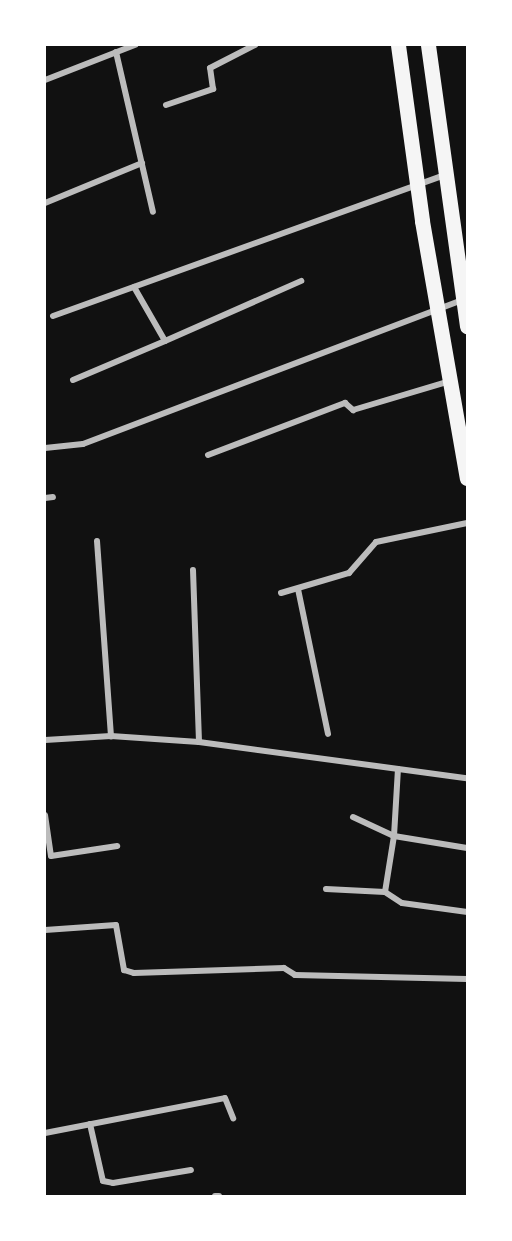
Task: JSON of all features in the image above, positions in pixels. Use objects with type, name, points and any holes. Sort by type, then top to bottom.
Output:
[{"type":"main road","points":[[398,45],[417,184],[467,478]]},
{"type":"main road","points":[[428,45],[444,175],[465,299],[467,326]]},
{"type":"street","points":[[45,80],[135,45]]},
{"type":"street","points":[[166,105],[213,89],[210,68],[255,45]]},
{"type":"street","points":[[116,52],[153,213]]},
{"type":"street","points":[[45,203],[142,163]]},
{"type":"street","points":[[53,316],[444,175]]},
{"type":"street","points":[[73,380],[301,281]]},
{"type":"street","points":[[134,287],[165,341]]},
{"type":"street","points":[[45,448],[83,444],[465,299]]},
{"type":"street","points":[[208,455],[345,403],[353,410],[450,381]]},
{"type":"street","points":[[45,498],[53,497]]},
{"type":"street","points":[[281,593],[349,573],[376,542],[467,523]]},
{"type":"street","points":[[97,541],[111,736]]},
{"type":"street","points":[[193,570],[199,742]]},
{"type":"street","points":[[298,589],[328,734]]},
{"type":"street","points":[[45,740],[111,736],[199,742],[467,778]]},
{"type":"street","points":[[385,892],[394,836],[398,769]]},
{"type":"street","points":[[45,815],[48,857],[117,846]]},
{"type":"street","points":[[353,817],[394,836],[467,848]]},
{"type":"street","points":[[326,889],[385,892],[402,903],[467,912]]},
{"type":"street","points":[[45,930],[116,925],[124,969],[134,973],[284,968],[295,975],[467,979]]},
{"type":"street","points":[[45,1133],[225,1098],[233,1118]]},
{"type":"street","points":[[90,1124],[104,1181],[113,1183],[191,1170]]}]
